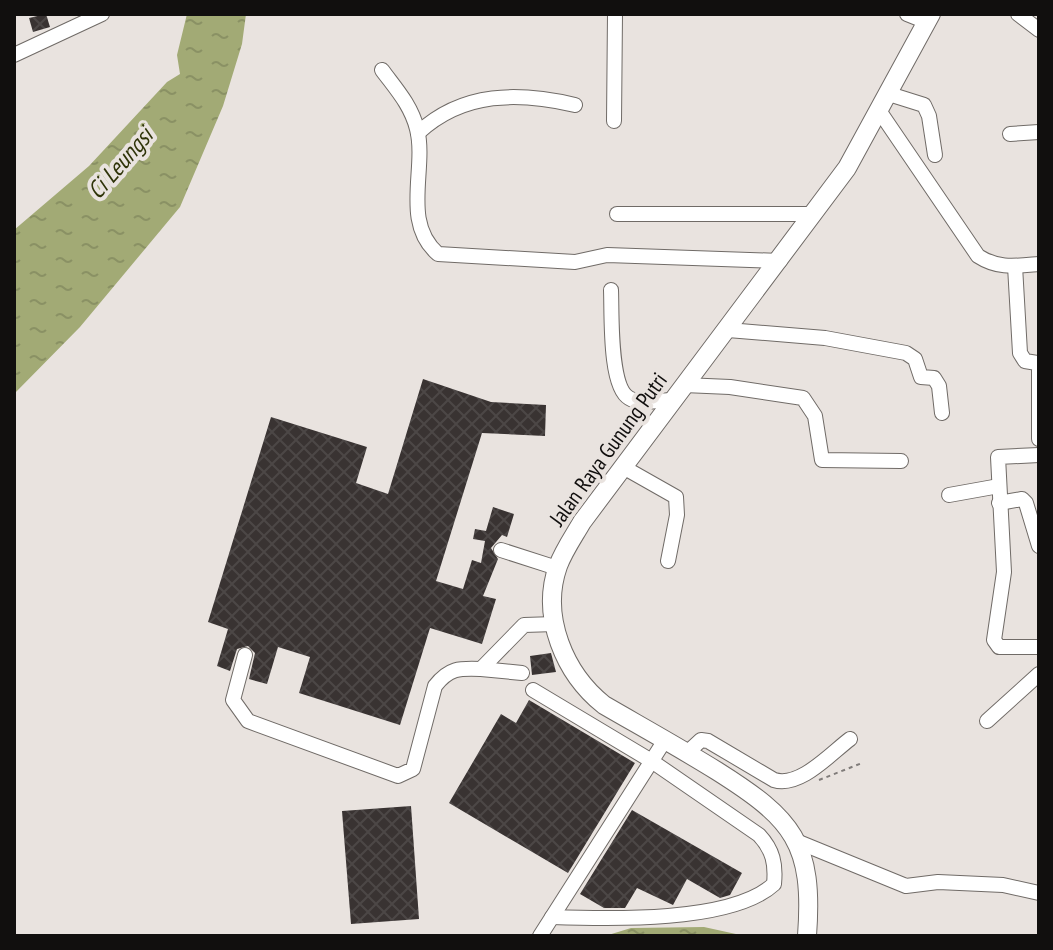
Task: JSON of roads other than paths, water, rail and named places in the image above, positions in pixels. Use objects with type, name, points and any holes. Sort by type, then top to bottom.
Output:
[{"type":"main road","name":"Jalan Raya Gunung Putri","points":[[807,936],[806,866],[788,826],[766,801],[604,705],[586,690],[569,667],[555,624],[554,584],[557,568],[582,522],[814,214],[880,112],[929,18]]},
{"type":"street","points":[[14,55],[102,14]]},
{"type":"street","points":[[614,121],[615,14]]},
{"type":"street","points":[[907,14],[929,18]]},
{"type":"street","points":[[1018,14],[1039,30]]},
{"type":"street","points":[[382,70],[411,110],[418,133],[419,223],[424,242],[438,254],[575,262],[607,255],[780,261]]},
{"type":"street","points":[[889,94],[924,105],[929,116],[935,155]]},
{"type":"street","points":[[418,133],[433,119],[473,101],[510,95],[575,105]]},
{"type":"street","points":[[880,112],[978,256],[992,265],[1039,264]]},
{"type":"street","points":[[1010,134],[1039,132]]},
{"type":"street","points":[[617,214],[814,214]]},
{"type":"street","points":[[1015,266],[1020,353],[1025,361],[1037,363],[1039,368],[1039,439]]},
{"type":"street","points":[[611,290],[616,382],[625,396],[638,401],[678,392],[730,387],[803,398],[815,416],[819,457],[822,460],[901,461]]},
{"type":"street","points":[[728,330],[825,338],[906,353],[915,359],[921,377],[934,378],[939,386],[942,413]]},
{"type":"street","points":[[1039,455],[998,457],[1004,572],[994,640],[999,647],[1039,647]]},
{"type":"street","points":[[623,467],[676,497],[677,515],[668,561]]},
{"type":"street","points":[[949,495],[999,486]]},
{"type":"street","points":[[999,503],[1022,499],[1026,503],[1039,546]]},
{"type":"street","points":[[501,550],[557,568]]},
{"type":"street","points":[[481,669],[524,625],[555,624]]},
{"type":"street","points":[[245,655],[233,700],[248,721],[398,776],[413,769],[435,686],[443,675],[455,667],[522,673]]},
{"type":"street","points":[[987,721],[1039,674]]},
{"type":"street","points":[[533,690],[650,760],[759,835],[769,845],[774,859],[774,884],[763,894],[729,906],[612,919],[552,917]]},
{"type":"street","points":[[688,752],[701,740],[708,741],[774,780],[786,782],[809,770],[850,739]]},
{"type":"street","points":[[540,936],[665,740]]},
{"type":"street","points":[[796,841],[852,863],[881,879],[906,886],[938,882],[1003,885],[1039,893]]},
{"type":"water","name":"Ci Leungsi","points":[[187,14],[246,14],[242,44],[223,106],[180,207],[80,327],[14,394],[14,230],[89,166],[167,82],[180,74],[177,55]]},
{"type":"water","points":[[704,927],[745,936],[605,936],[631,928]]}]
